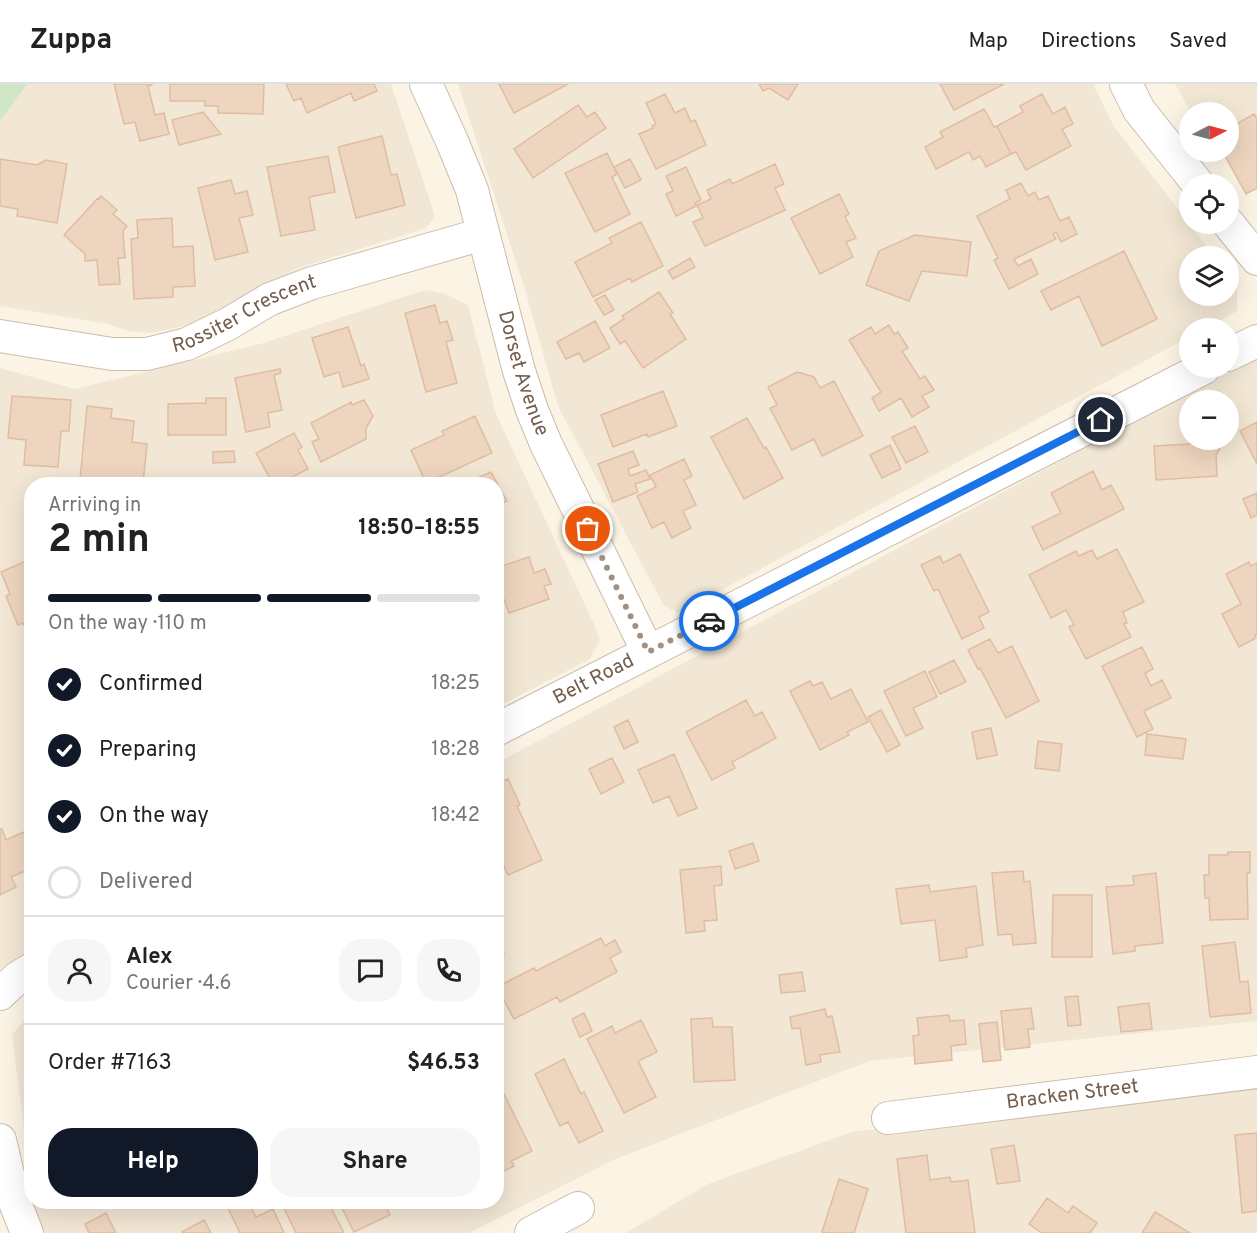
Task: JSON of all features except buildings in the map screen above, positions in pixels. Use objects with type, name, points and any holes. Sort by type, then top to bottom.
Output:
[{"type":"street","name":"Dorset Avenue","points":[[426,84],[472,190],[519,371],[532,410],[551,454],[648,652]]},
{"type":"street","points":[[1126,84],[1139,110],[1190,174]]},
{"type":"street","name":"Rossiter Crescent","points":[[0,336],[111,354],[147,354],[187,344],[228,324],[270,299],[312,284],[483,234]]},
{"type":"street","points":[[1237,234],[1257,259]]},
{"type":"street","points":[[1239,350],[1257,341]]},
{"type":"street","name":"Belt Road","points":[[504,726],[1184,378]]},
{"type":"street","points":[[0,994],[24,974]]},
{"type":"street","name":"Bracken Street","points":[[888,1118],[1257,1072]]},
{"type":"street","points":[[0,1140],[14,1200],[27,1233]]},
{"type":"street","points":[[531,1233],[578,1208]]},
{"type":"shaded area","points":[[27,84],[391,84],[435,216],[426,228],[296,269],[189,325],[151,333],[128,331],[108,324],[0,306],[0,121]]},
{"type":"shaded area","points":[[458,84],[1093,84],[1113,125],[1179,211],[1179,234],[1197,234],[1206,246],[1179,246],[1179,306],[1237,306],[1237,311],[1224,318],[1179,318],[1179,342],[679,613],[664,606],[558,406],[523,283]]},
{"type":"shaded area","points":[[1175,84],[1257,84],[1257,192],[1232,162],[1239,162],[1239,102],[1185,102]]},
{"type":"shaded area","points":[[425,290],[445,294],[468,305],[496,414],[600,640],[590,659],[504,703],[504,477],[24,477],[24,955],[0,968],[0,368],[75,389],[260,344]]},
{"type":"shaded area","points":[[1257,356],[1257,1021],[869,1061],[613,1160],[469,1233],[46,1233],[36,1216],[35,1209],[504,1209],[504,759],[1179,398],[1179,450],[1239,450],[1239,390],[1194,390],[1216,378],[1239,378],[1239,366]]},
{"type":"shaded area","points":[[24,1020],[24,1128],[12,1035]]},
{"type":"shaded area","points":[[1257,1084],[1257,1233],[626,1233],[708,1184],[855,1131],[891,1129]]},
{"type":"green space","points":[[0,84],[27,84],[0,121]]},
{"type":"way so far","points":[[588,529],[648,652],[709,621]]},
{"type":"route","points":[[709,621],[1101,420]]}]
